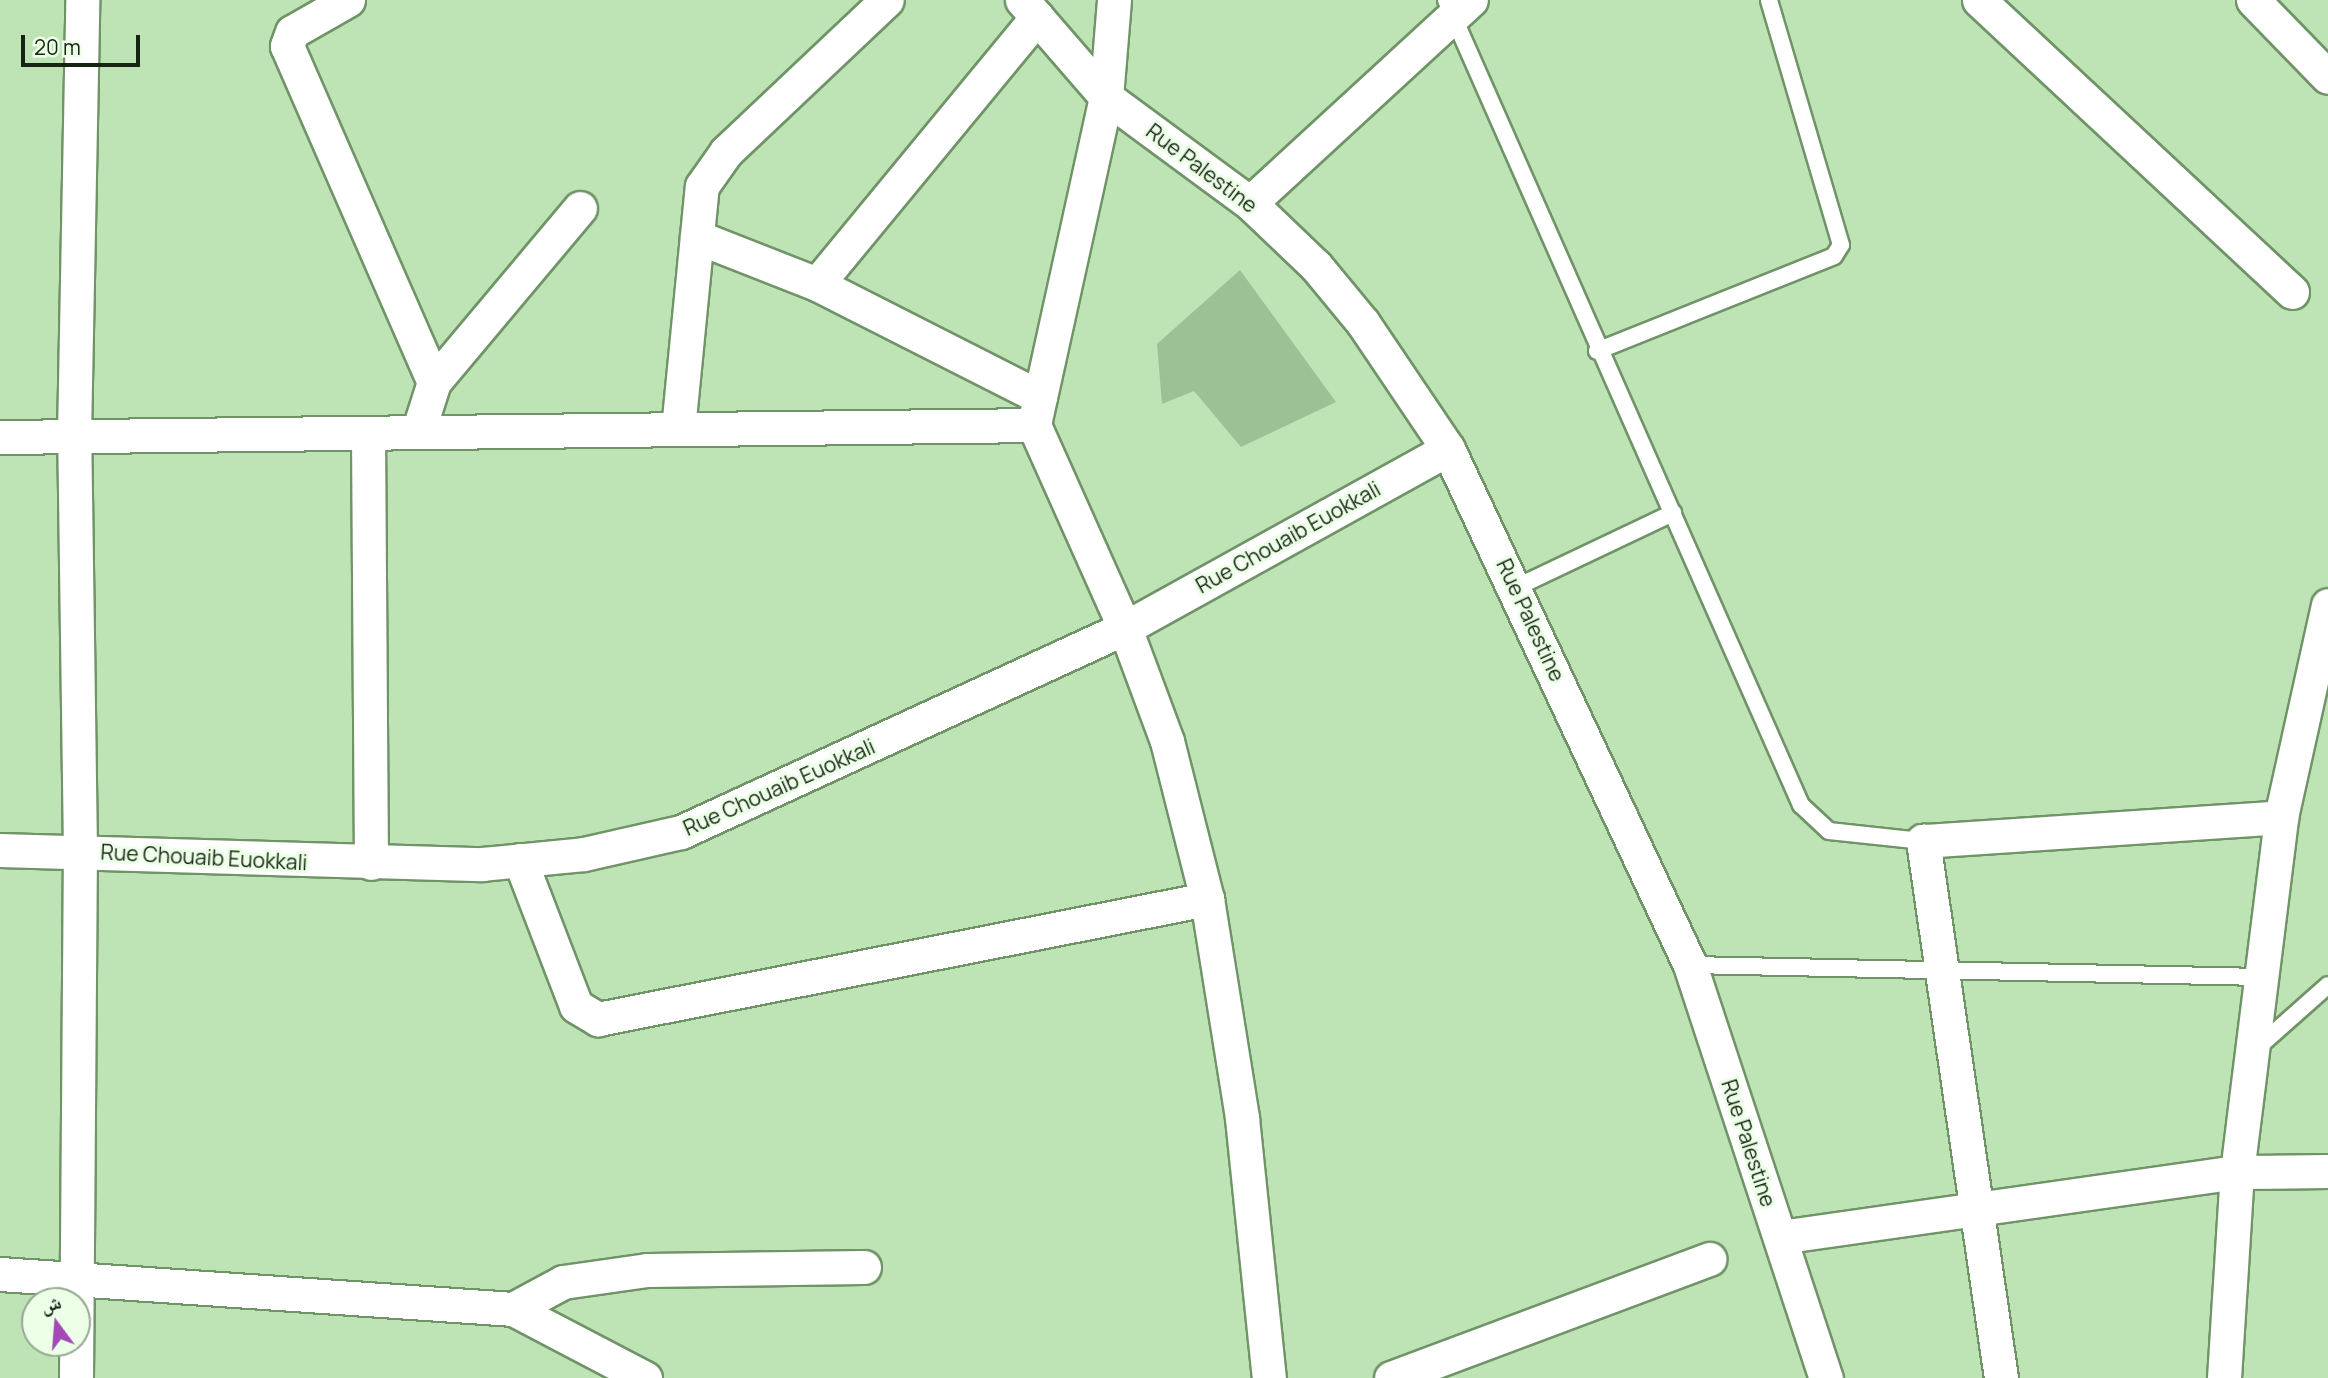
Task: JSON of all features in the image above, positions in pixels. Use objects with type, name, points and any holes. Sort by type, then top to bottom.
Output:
[{"type":"street","points":[[76,1378],[79,1276],[80,851],[74,436],[82,0]]},
{"type":"street","points":[[348,0],[292,32],[287,46],[434,382]]},
{"type":"street","points":[[678,429],[702,186],[726,152],[887,0]]},
{"type":"street","points":[[1114,0],[1106,97],[1037,411],[1125,628],[1167,741],[1207,899],[1242,1118],[1269,1378]]},
{"type":"street","points":[[1979,0],[2292,292]]},
{"type":"street","points":[[2253,0],[2328,77]]},
{"type":"street","points":[[1250,203],[1458,5]]},
{"type":"street","points":[[817,284],[1029,9]]},
{"type":"street","name":"Rue Palestine","points":[[1029,9],[1106,97],[1250,203],[1363,323],[1448,449],[1517,587],[1690,965],[1826,1378]]},
{"type":"street","points":[[418,432],[434,382],[580,208]]},
{"type":"street","points":[[697,237],[817,284],[1037,411]]},
{"type":"street","points":[[0,437],[678,429],[1037,411]]},
{"type":"street","points":[[368,433],[371,863]]},
{"type":"street","name":"Rue Chouaib Euokkali","points":[[0,850],[371,863],[520,860],[583,854],[681,832],[1125,628],[1448,449]]},
{"type":"street","points":[[2224,1378],[2237,1172],[2249,1056],[2262,977],[2281,817],[2328,605]]},
{"type":"street","points":[[2001,1378],[1980,1206],[1940,967],[1923,841],[2281,817]]},
{"type":"street","points":[[520,860],[576,1006],[598,1019],[1207,899]]},
{"type":"street","points":[[1780,1237],[1980,1206],[2237,1172],[2328,1171]]},
{"type":"street","points":[[1391,1378],[1709,1259]]},
{"type":"street","points":[[513,1309],[563,1282],[647,1270],[864,1267]]},
{"type":"street","points":[[0,1274],[79,1276],[513,1309],[645,1378]]},
{"type":"lane","points":[[1597,351],[1834,256],[1841,245],[1769,0]]},
{"type":"lane","points":[[1458,5],[1597,351],[1673,513],[1801,805],[1829,831],[1923,841]]},
{"type":"lane","points":[[1517,587],[1673,513]]},
{"type":"lane","points":[[1690,965],[1940,967],[2262,977]]},
{"type":"lane","points":[[2249,1056],[2328,985]]},
{"type":"building","points":[[1240,270],[1336,402],[1241,447],[1194,391],[1162,404],[1157,344]]}]
